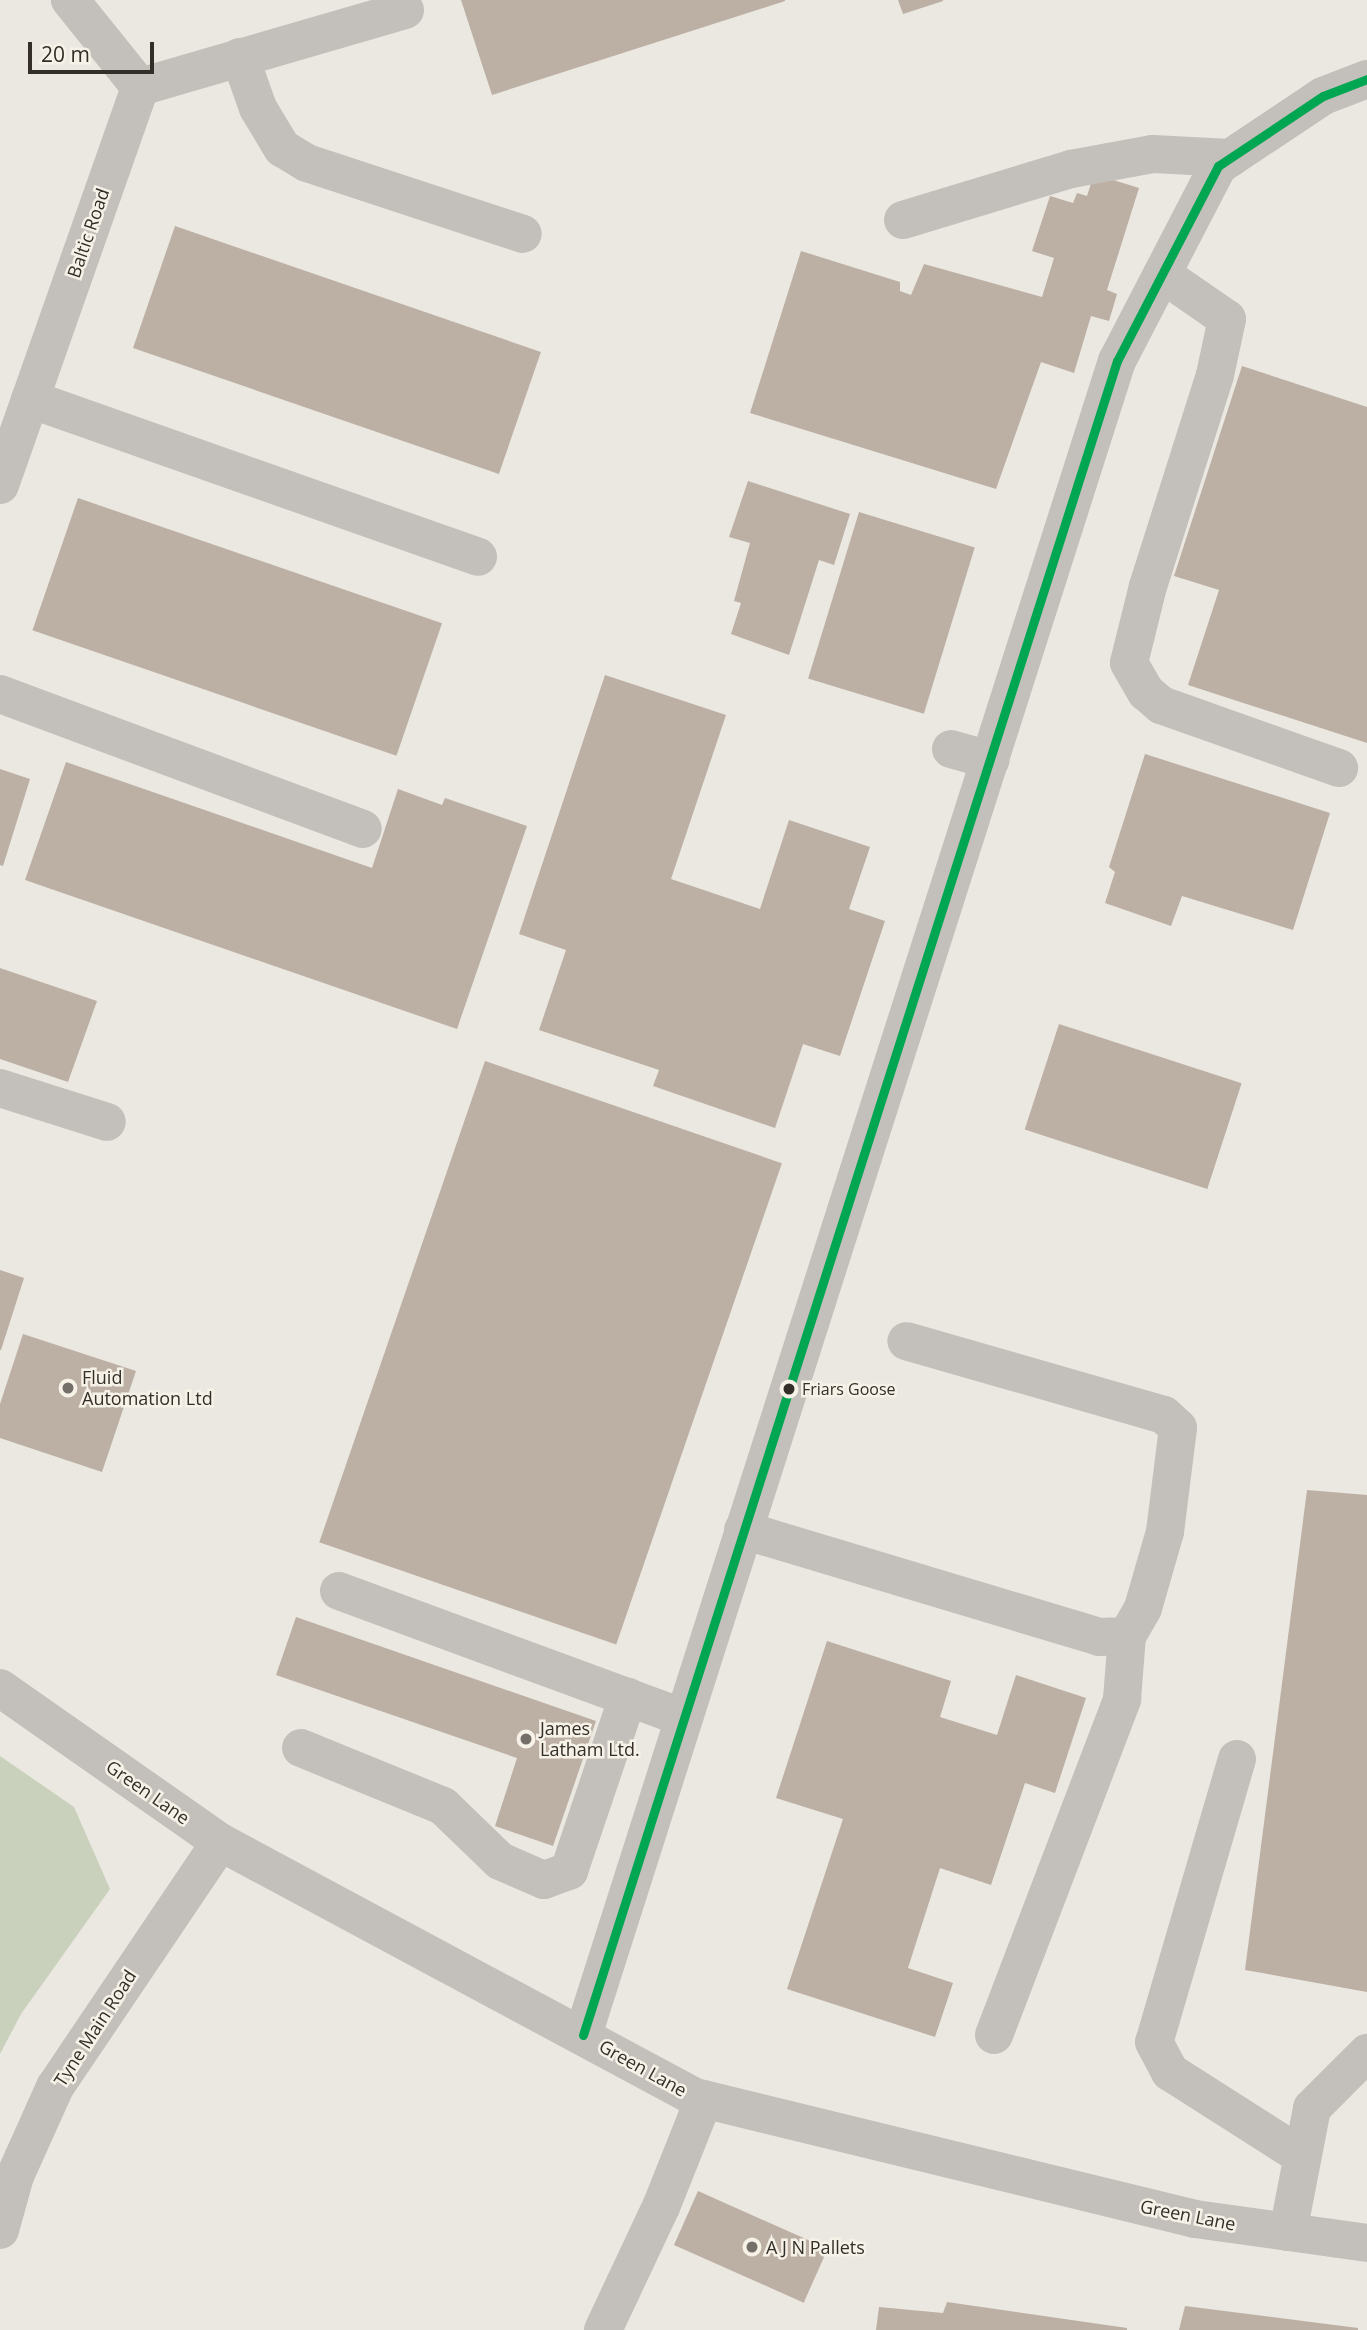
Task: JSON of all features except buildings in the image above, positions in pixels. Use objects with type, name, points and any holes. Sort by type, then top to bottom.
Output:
[{"type":"street","points":[[70,0],[140,87],[405,10]]},
{"type":"street","points":[[240,57],[258,108],[282,148],[307,163],[523,234]]},
{"type":"street","points":[[583,2035],[682,1717],[1116,361],[1218,166],[1323,96],[1367,79]]},
{"type":"street","name":"Baltic Road","points":[[0,485],[140,87]]},
{"type":"street","points":[[903,220],[1071,169],[1153,154],[1230,158]]},
{"type":"street","points":[[1162,274],[1227,319],[1215,375],[1148,586],[1129,663],[1146,692],[1161,705],[1339,768]]},
{"type":"street","points":[[30,399],[478,557]]},
{"type":"street","points":[[0,694],[363,829]]},
{"type":"street","points":[[951,749],[990,760]]},
{"type":"street","points":[[0,1088],[107,1122]]},
{"type":"street","points":[[906,1341],[1164,1415],[1178,1428],[1165,1532],[1143,1608],[1127,1636],[1122,1699],[994,2035]]},
{"type":"street","points":[[743,1530],[1100,1637],[1127,1636]]},
{"type":"street","points":[[339,1591],[682,1717]]},
{"type":"street","name":"Green Lane","points":[[0,1688],[220,1842],[705,2099],[1195,2219],[1367,2243]]},
{"type":"street","points":[[301,1748],[443,1807],[500,1861],[544,1880],[569,1871],[628,1697]]},
{"type":"street","points":[[1237,1759],[1154,2042],[1170,2072],[1302,2156]]},
{"type":"street","name":"Tyne Main Road","points":[[0,2230],[15,2176],[55,2087],[220,1842]]},
{"type":"street","points":[[1288,2232],[1312,2108],[1367,2053]]},
{"type":"street","points":[[603,2330],[661,2207],[705,2099]]},
{"type":"green space","points":[[0,1756],[74,1807],[110,1889],[21,2014],[0,2054]]},
{"type":"transit line","points":[[583,2035],[1117,361],[1218,166],[1323,96],[1367,79]]},
{"type":"place","name":"Fluid Automation Ltd","points":[[68,1388]]},
{"type":"place","name":"Friars Goose","points":[[789,1389]]},
{"type":"place","name":"James Latham Ltd.","points":[[526,1739]]},
{"type":"place","name":"A J N Pallets","points":[[752,2247]]}]
